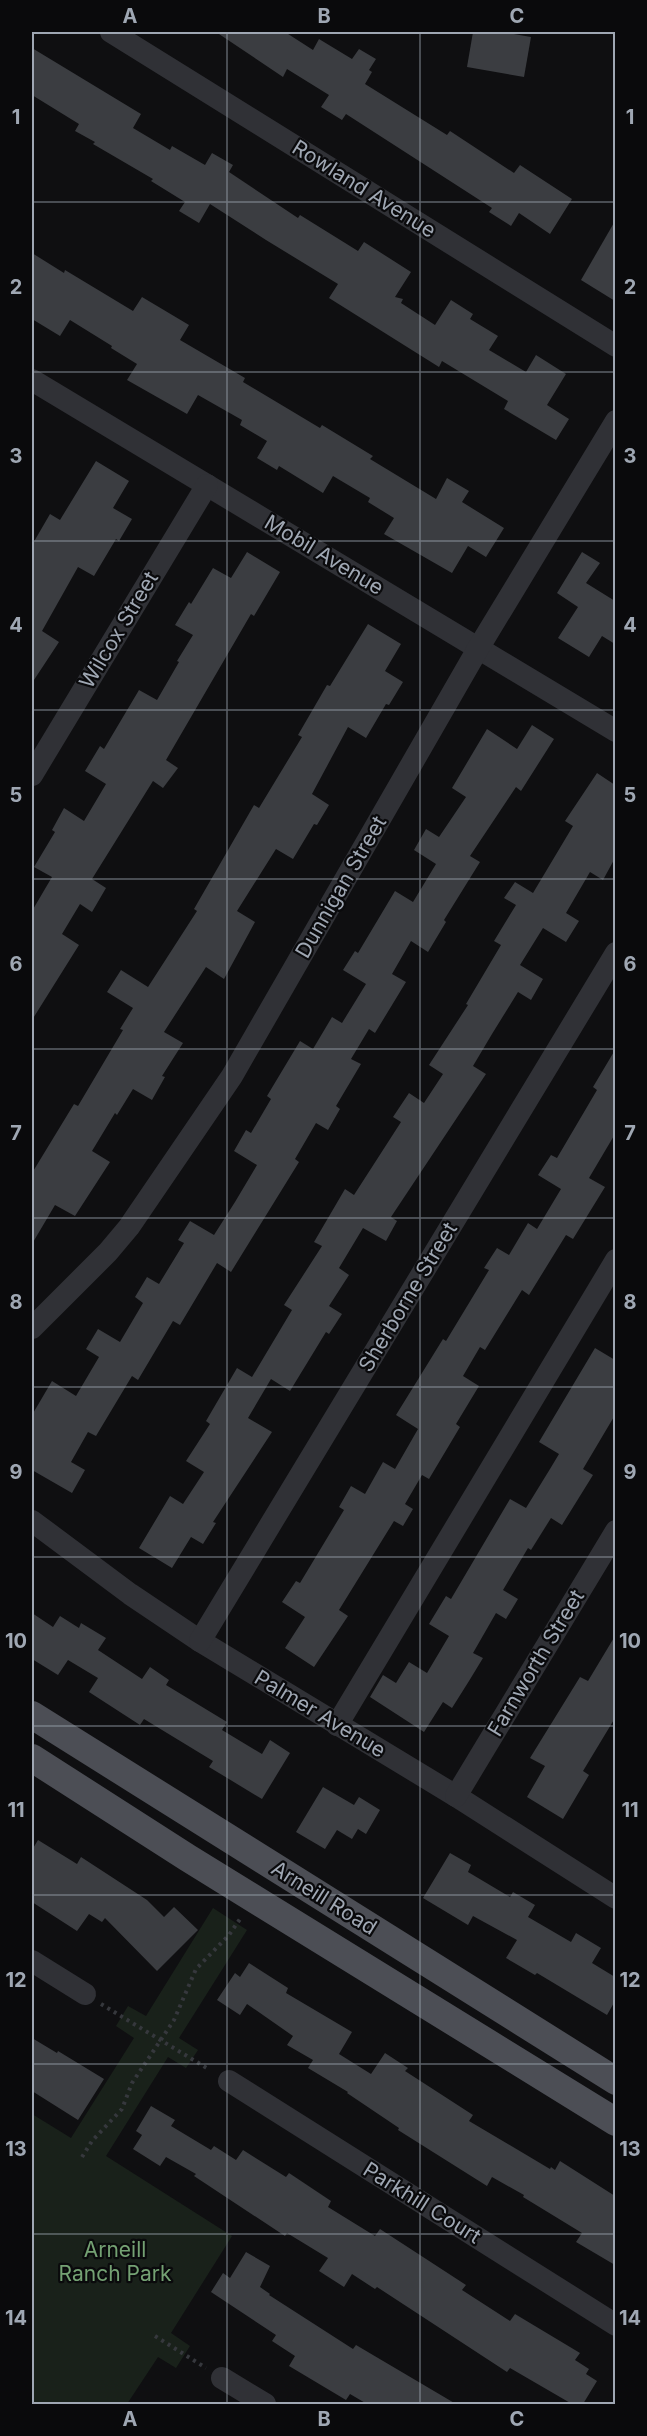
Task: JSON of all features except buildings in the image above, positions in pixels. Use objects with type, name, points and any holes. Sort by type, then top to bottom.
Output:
[{"type":"main road","name":"Arneill Road","points":[[32,1715],[615,2081]]},
{"type":"main road","name":"Arneill Road","points":[[32,1758],[188,1858],[615,2122]]},
{"type":"street","name":"Rowland Avenue","points":[[111,32],[615,346]]},
{"type":"street","name":"Mobil Avenue","points":[[32,380],[615,731]]},
{"type":"street","name":"Dunnigan Street","points":[[32,1328],[108,1252],[129,1227],[232,1076],[479,648],[615,421]]},
{"type":"street","name":"Wilcox Street","points":[[32,775],[207,484]]},
{"type":"street","name":"Sherborne Street","points":[[200,1641],[615,953]]},
{"type":"street","points":[[337,1725],[615,1260]]},
{"type":"street","name":"Palmer Avenue","points":[[32,1521],[130,1594],[200,1641],[456,1796],[615,1898]]},
{"type":"street","name":"Farnworth Street","points":[[456,1796],[615,1531]]},
{"type":"street","points":[[32,1960],[85,1994]]},
{"type":"street","name":"Parkhill Court","points":[[229,2081],[615,2325]]},
{"type":"street","points":[[222,2378],[265,2404]]},
{"type":"path","points":[[82,2157],[97,2135],[117,2117],[132,2083],[174,2020],[196,1969],[229,1935],[240,1919]]},
{"type":"path","points":[[85,1994],[229,2081]]},
{"type":"path","points":[[155,2336],[222,2378]]},
{"type":"green space","name":"Arneill Ranch Park","points":[[213,1908],[247,1930],[179,2038],[198,2050],[186,2068],[168,2057],[106,2156],[232,2236],[171,2333],[190,2346],[176,2368],[158,2357],[127,2404],[32,2404],[32,2114],[71,2138],[134,2038],[116,2026],[128,2006],[146,2016]]}]
